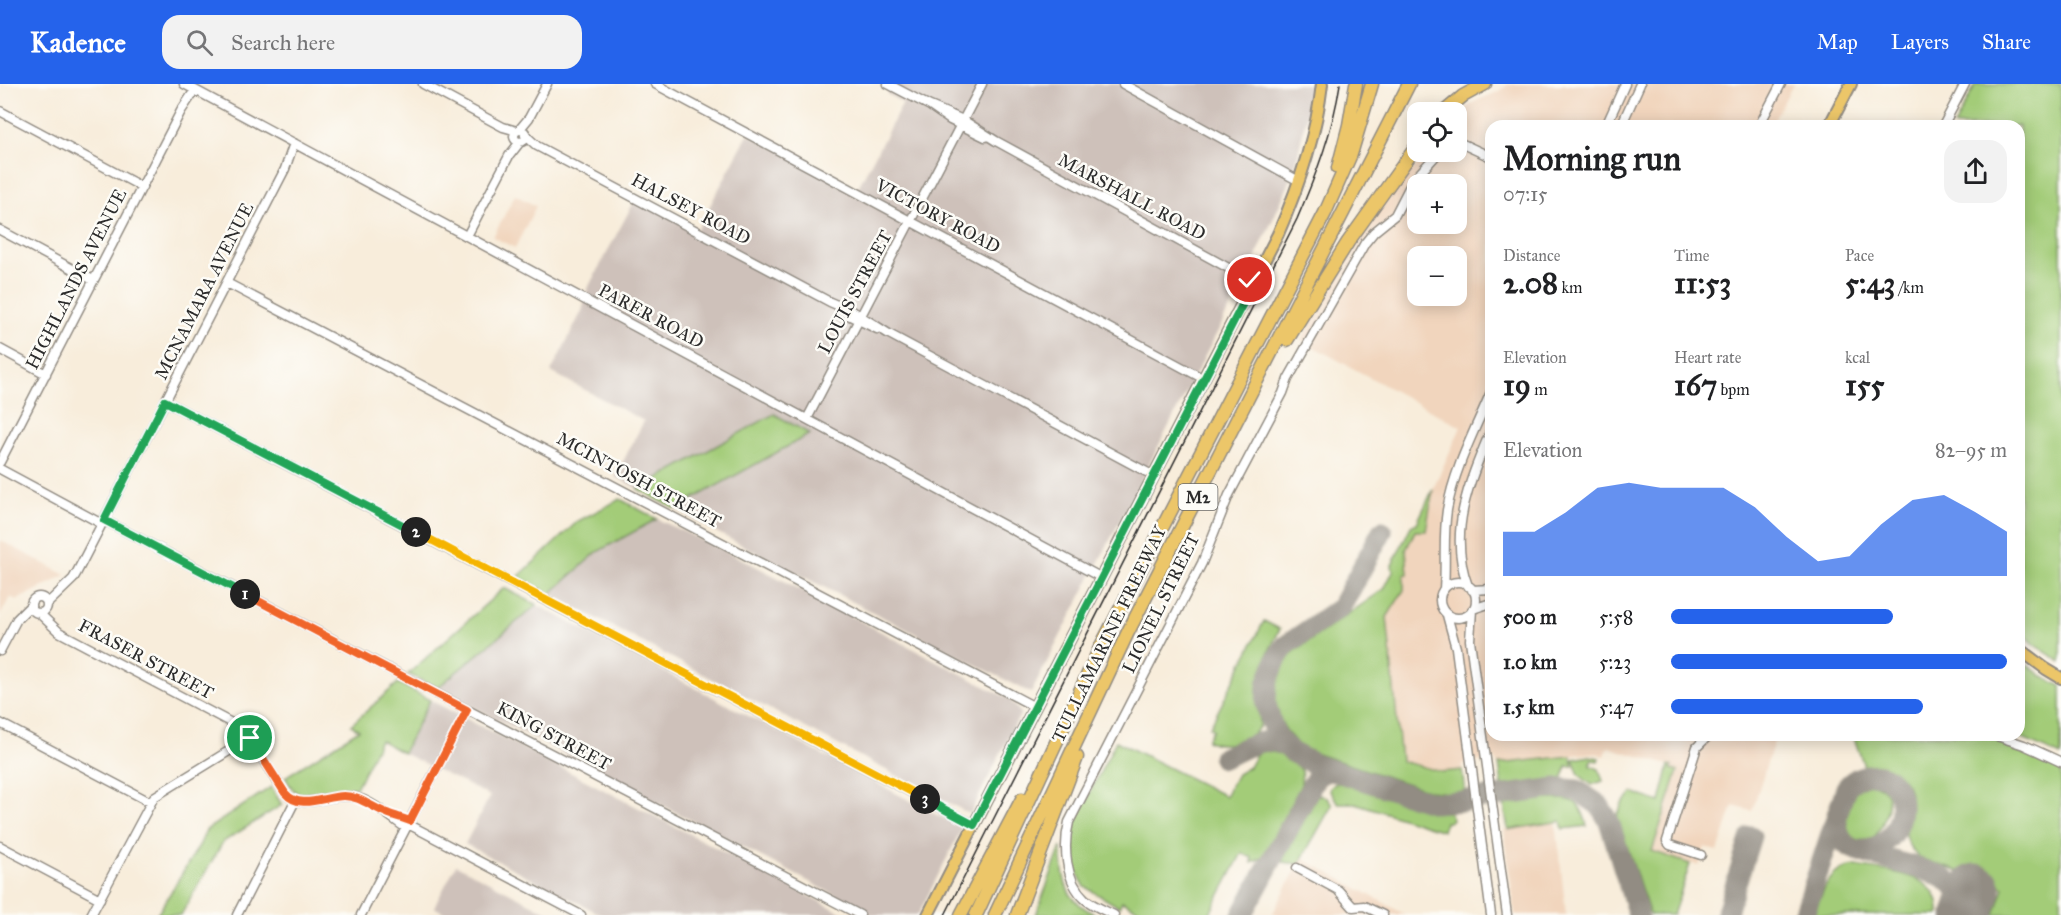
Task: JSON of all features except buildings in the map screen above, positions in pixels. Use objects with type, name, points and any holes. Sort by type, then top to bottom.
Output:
[{"type":"highway","points":[[1289,285],[1337,170],[1349,125],[1356,84]]},
{"type":"highway","name":"TULLAMARINE FREEWAY","points":[[976,915],[1100,648],[1325,213],[1351,154],[1372,84]]},
{"type":"highway","name":"TULLAMARINE FREEWAY","points":[[995,915],[1117,655],[1409,84]]},
{"type":"highway","points":[[1456,102],[1485,84]]},
{"type":"highway","points":[[1221,452],[1268,369],[1348,242],[1407,159]]},
{"type":"highway","points":[[961,915],[1100,648]]},
{"type":"highway","points":[[1017,915],[1117,655]]},
{"type":"main road","points":[[928,915],[1278,234],[1299,181],[1315,128],[1322,84]]},
{"type":"main road","points":[[1832,120],[1851,84]]},
{"type":"main road","points":[[2025,653],[2061,678]]},
{"type":"street","name":"HALSEY ROAD","points":[[423,84],[1154,476]]},
{"type":"street","points":[[467,236],[547,84]]},
{"type":"street","name":"VICTORY ROAD","points":[[655,84],[1204,379]]},
{"type":"street","name":"MARSHALL ROAD","points":[[888,84],[1254,282]]},
{"type":"street","name":"LOUIS STREET","points":[[807,419],[982,84]]},
{"type":"street","points":[[1123,84],[1299,181]]},
{"type":"street","points":[[1608,120],[1625,84]]},
{"type":"street","points":[[1623,120],[1640,84]]},
{"type":"street","points":[[1763,120],[1781,84]]},
{"type":"street","points":[[1946,120],[1965,84]]},
{"type":"street","name":"HIGHLANDS AVENUE","points":[[0,462],[181,111],[190,87]]},
{"type":"street","name":"PARER ROAD","points":[[190,87],[1102,578]]},
{"type":"street","points":[[0,111],[142,187]]},
{"type":"street","name":"MCNAMARA AVENUE","points":[[0,651],[13,627],[40,607],[77,572],[297,145]]},
{"type":"street","points":[[1467,146],[1485,154]]},
{"type":"street","name":"LIONEL STREET","points":[[1114,915],[1084,898],[1074,883],[1066,854],[1069,822],[1202,563],[1230,495],[1288,379],[1365,243],[1396,213],[1412,182],[1430,162]]},
{"type":"street","points":[[0,230],[93,280]]},
{"type":"street","name":"MCINTOSH STREET","points":[[227,283],[1035,707]]},
{"type":"street","points":[[0,349],[46,374]]},
{"type":"street","points":[[165,401],[974,825]]},
{"type":"street","points":[[1485,406],[1458,470],[1449,500],[1445,524],[1444,589],[1440,597],[1440,604],[1448,615],[1456,648],[1491,915]]},
{"type":"street","points":[[1485,443],[1468,487],[1461,516],[1459,549],[1462,567],[1476,599],[1470,636],[1507,915]]},
{"type":"street","points":[[1468,444],[1482,450]]},
{"type":"street","name":"KING STREET","points":[[0,469],[860,915]]},
{"type":"street","points":[[1444,589],[1456,582],[1470,588],[1485,589]]},
{"type":"street","points":[[1448,615],[1461,618],[1485,605]]},
{"type":"street","name":"FRASER STREET","points":[[40,607],[59,632],[238,726],[250,738],[285,793],[295,801]]},
{"type":"street","points":[[361,915],[467,710]]},
{"type":"street","points":[[0,723],[150,802]]},
{"type":"street","points":[[91,915],[150,802],[162,791],[250,738]]},
{"type":"street","points":[[1701,855],[1667,842],[1697,747],[1703,741]]},
{"type":"street","points":[[2012,741],[2061,762]]},
{"type":"street","points":[[1470,750],[1484,748]]},
{"type":"street","points":[[237,915],[295,801],[351,796],[581,915]]},
{"type":"street","points":[[0,846],[100,898]]},
{"type":"street","points":[[1297,868],[1338,890],[1353,907]]},
{"type":"street","points":[[1345,915],[1353,907],[1364,906],[1383,915]]},
{"type":"shaded area","points":[[893,84],[1313,84],[1297,159],[1288,186],[1253,263],[1031,693],[675,509],[809,434],[773,414],[638,489],[615,477],[644,421],[551,372],[582,311],[588,288],[636,198],[697,230],[748,134],[856,191],[903,103],[887,94]]},
{"type":"shaded area","points":[[1509,84],[1793,84],[1774,120],[1485,120],[1485,741],[1774,741],[1752,811],[1733,806],[1718,852],[1705,847],[1699,866],[1652,851],[1677,771],[1671,769],[1671,766],[1608,747],[1605,756],[1594,753],[1497,764],[1496,759],[1462,764],[1462,770],[1442,772],[1401,761],[1387,617],[1404,590],[1404,574],[1408,574],[1406,550],[1415,531],[1426,531],[1433,489],[1461,427],[1301,340],[1352,250],[1381,208],[1407,176],[1407,234],[1467,234],[1467,174],[1409,174],[1419,162],[1467,162],[1467,108]]},
{"type":"shaded area","points":[[515,195],[536,206],[515,248],[493,237]]},
{"type":"shaded area","points":[[657,519],[742,559],[1009,699],[1021,713],[970,814],[550,594],[597,552]]},
{"type":"shaded area","points":[[0,540],[66,575],[17,600],[10,597],[0,616]]},
{"type":"shaded area","points":[[537,605],[962,828],[918,915],[873,915],[437,688]]},
{"type":"shaded area","points":[[430,700],[846,915],[602,915],[465,844],[490,796],[403,753]]},
{"type":"shaded area","points":[[1556,822],[1566,915],[1515,915],[1504,830]]},
{"type":"shaded area","points":[[1302,858],[1344,881],[1406,915],[1272,915]]},
{"type":"shaded area","points":[[456,865],[553,915],[448,915],[434,907]]},
{"type":"green space","points":[[1976,84],[2061,84],[2061,662],[2036,646],[2025,635],[2025,120],[1957,120]]},
{"type":"green space","points":[[774,414],[810,434],[675,509],[638,489]]},
{"type":"green space","points":[[1433,489],[1426,531],[1415,531],[1406,550],[1408,574],[1404,575],[1404,590],[1387,617],[1401,761],[1442,772],[1462,770],[1465,792],[1430,791],[1305,750],[1287,731],[1277,709],[1275,697],[1275,684],[1288,657],[1384,589],[1393,571],[1392,565],[1411,526],[1417,523]]},
{"type":"green space","points":[[620,499],[657,519],[597,552],[550,594],[518,577],[578,521]]},
{"type":"green space","points":[[504,588],[537,605],[437,688],[408,674]]},
{"type":"green space","points":[[1264,621],[1280,629],[1268,653],[1258,687],[1260,726],[1256,732],[1243,740],[1228,744],[1213,743],[1207,740],[1213,729],[1210,727]]},
{"type":"green space","points":[[2025,663],[2061,686],[2061,756],[2025,740]]},
{"type":"green space","points":[[398,683],[430,700],[403,753],[380,740],[356,788],[308,794],[295,792],[285,777],[359,730],[351,725]]},
{"type":"green space","points":[[1116,741],[1225,796],[1237,774],[1249,767],[1258,751],[1283,755],[1294,761],[1302,771],[1301,785],[1263,857],[1252,863],[1252,858],[1242,853],[1209,915],[1149,915],[1122,901],[1119,907],[1085,887],[1074,867],[1070,850],[1075,822]]},
{"type":"green space","points":[[1855,741],[2000,741],[2025,750],[2061,768],[2061,915],[1995,915],[2004,887],[1919,858],[1910,847],[1905,834],[1910,801],[1906,784],[1902,778],[1888,770],[1864,766]]},
{"type":"green space","points":[[1571,756],[1573,766],[1567,766],[1562,779],[1502,786],[1499,764]]},
{"type":"green space","points":[[1590,756],[1599,758],[1598,761],[1591,760],[1591,766],[1599,769],[1603,781],[1592,785],[1579,775],[1573,759]]},
{"type":"green space","points":[[1669,765],[1672,766],[1671,769],[1678,771],[1652,851],[1690,864],[1673,915],[1650,915],[1617,816],[1622,804],[1633,793],[1660,802]]},
{"type":"green space","points":[[1868,782],[1876,784],[1888,795],[1887,813],[1877,834],[1867,840],[1858,840],[1846,833],[1844,829],[1843,808],[1850,794],[1861,784]]},
{"type":"green space","points":[[1338,783],[1365,786],[1421,805],[1449,811],[1452,819],[1445,822],[1443,831],[1355,803],[1338,803],[1329,790],[1331,785]]},
{"type":"green space","points":[[271,787],[282,805],[223,842],[181,915],[157,915],[206,830]]},
{"type":"green space","points":[[1318,794],[1327,798],[1332,805],[1299,864],[1283,862],[1282,859]]},
{"type":"green space","points":[[1544,799],[1568,800],[1578,805],[1587,826],[1563,829],[1561,821],[1508,830],[1504,804]]},
{"type":"green space","points":[[1061,847],[1064,879],[1071,895],[1096,915],[1036,915]]},
{"type":"green space","points":[[1856,866],[1896,873],[1922,882],[1932,890],[1938,901],[1939,915],[1813,915],[1833,876],[1839,871]]},
{"type":"taxiway","points":[[1382,531],[1341,607],[1285,646],[1276,660],[1267,684],[1266,704],[1273,728],[1280,741],[1293,753],[1321,767],[1434,803],[1556,788],[1577,790],[1599,805],[1609,821],[1638,915]]},
{"type":"taxiway","points":[[1223,758],[1261,742],[1285,746]]},
{"type":"taxiway","points":[[1242,915],[1317,776],[1327,771],[1338,772]]},
{"type":"taxiway","points":[[1804,915],[1846,788],[1860,777],[1877,774],[1891,781],[1897,788],[1900,797],[1900,816],[1897,826],[1886,841],[1868,850],[1858,850]]},
{"type":"taxiway","points":[[1837,814],[1839,833],[1846,844],[1864,853],[1940,876],[1955,886],[1964,899],[1967,915]]},
{"type":"taxiway","points":[[1726,915],[1751,836]]},
{"type":"runway","points":[[1968,915],[1976,889]]},
{"type":"tram line","points":[[945,915],[1297,219],[1323,153],[1340,84]]},
{"type":"route","points":[[250,738],[291,799],[303,802],[339,796],[355,797],[386,813],[410,821],[467,710],[104,520],[165,401],[974,825],[1254,282],[1250,280]]}]
